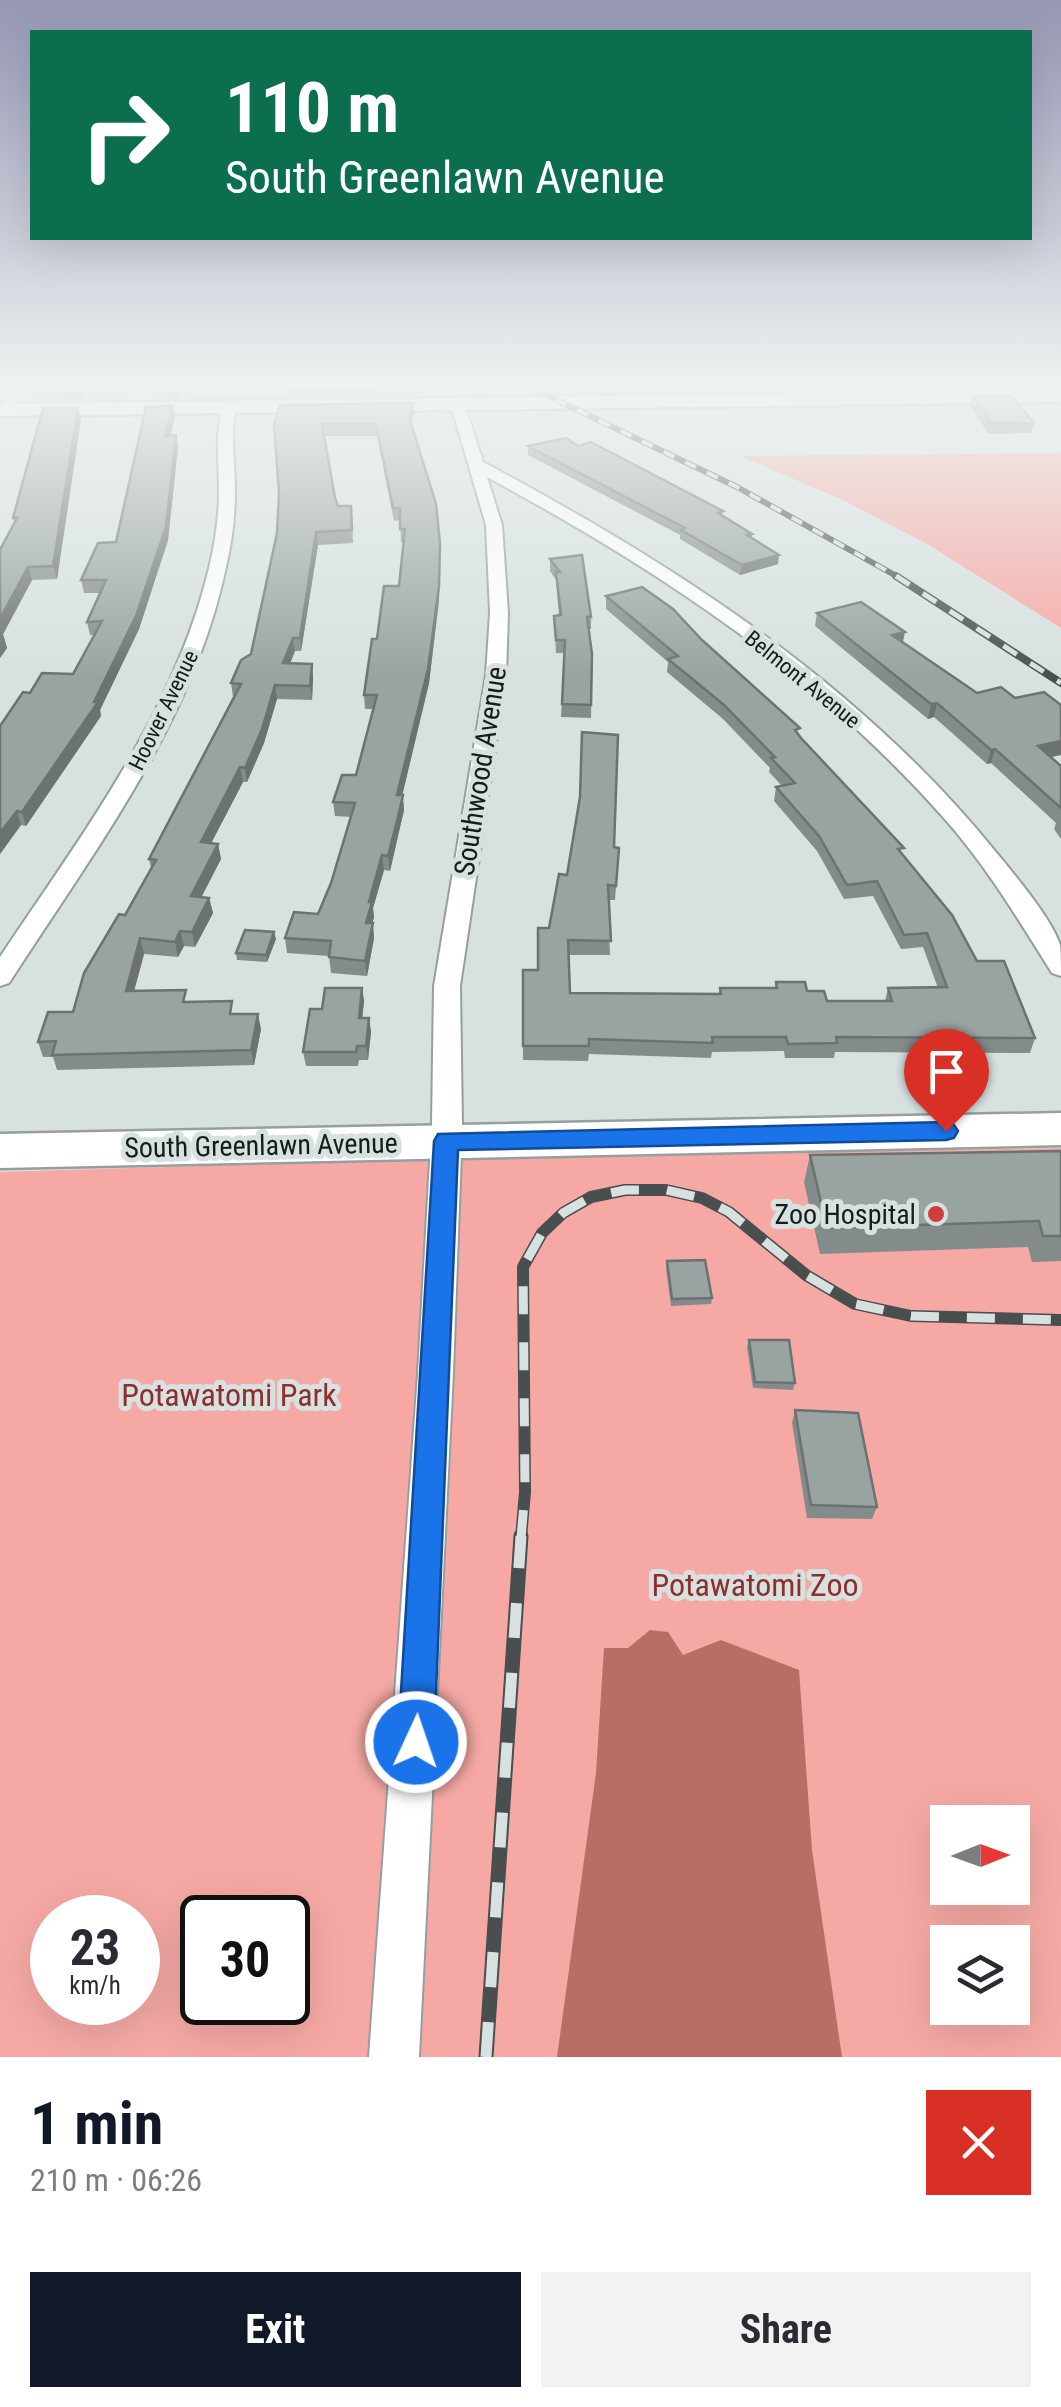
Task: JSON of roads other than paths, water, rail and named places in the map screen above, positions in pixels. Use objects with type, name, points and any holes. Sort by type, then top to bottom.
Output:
[{"type":"street","name":"Hoover Avenue","points":[[0,977],[129,780],[183,674],[220,556],[226,485]]},
{"type":"street","name":"Southwood Avenue","points":[[394,2057],[412,1816],[446,1141],[446,986],[498,645],[494,525],[483,485]]},
{"type":"street","name":"Belmont Avenue","points":[[516,485],[658,570],[822,692],[898,758],[965,825],[1020,896],[1061,967]]},
{"type":"street","name":"South Greenlawn Avenue","points":[[0,1151],[1061,1129]]},
{"type":"railway","points":[[733,485],[900,578]]},
{"type":"railway","points":[[896,576],[1061,683]]},
{"type":"railway","points":[[521,1538],[525,1492],[523,1267],[542,1233],[563,1213],[591,1197],[625,1190],[666,1190],[702,1198],[729,1212],[806,1275],[855,1304],[911,1316],[1061,1320]]},
{"type":"railway","points":[[486,2057],[521,1536]]},
{"type":"place","name":"Zoo Hospital","points":[[936,1214]]},
{"type":"park label","name":"Potawatomi Park","points":[[229,1395]]},
{"type":"park label","name":"Potawatomi Zoo","points":[[755,1585]]}]
